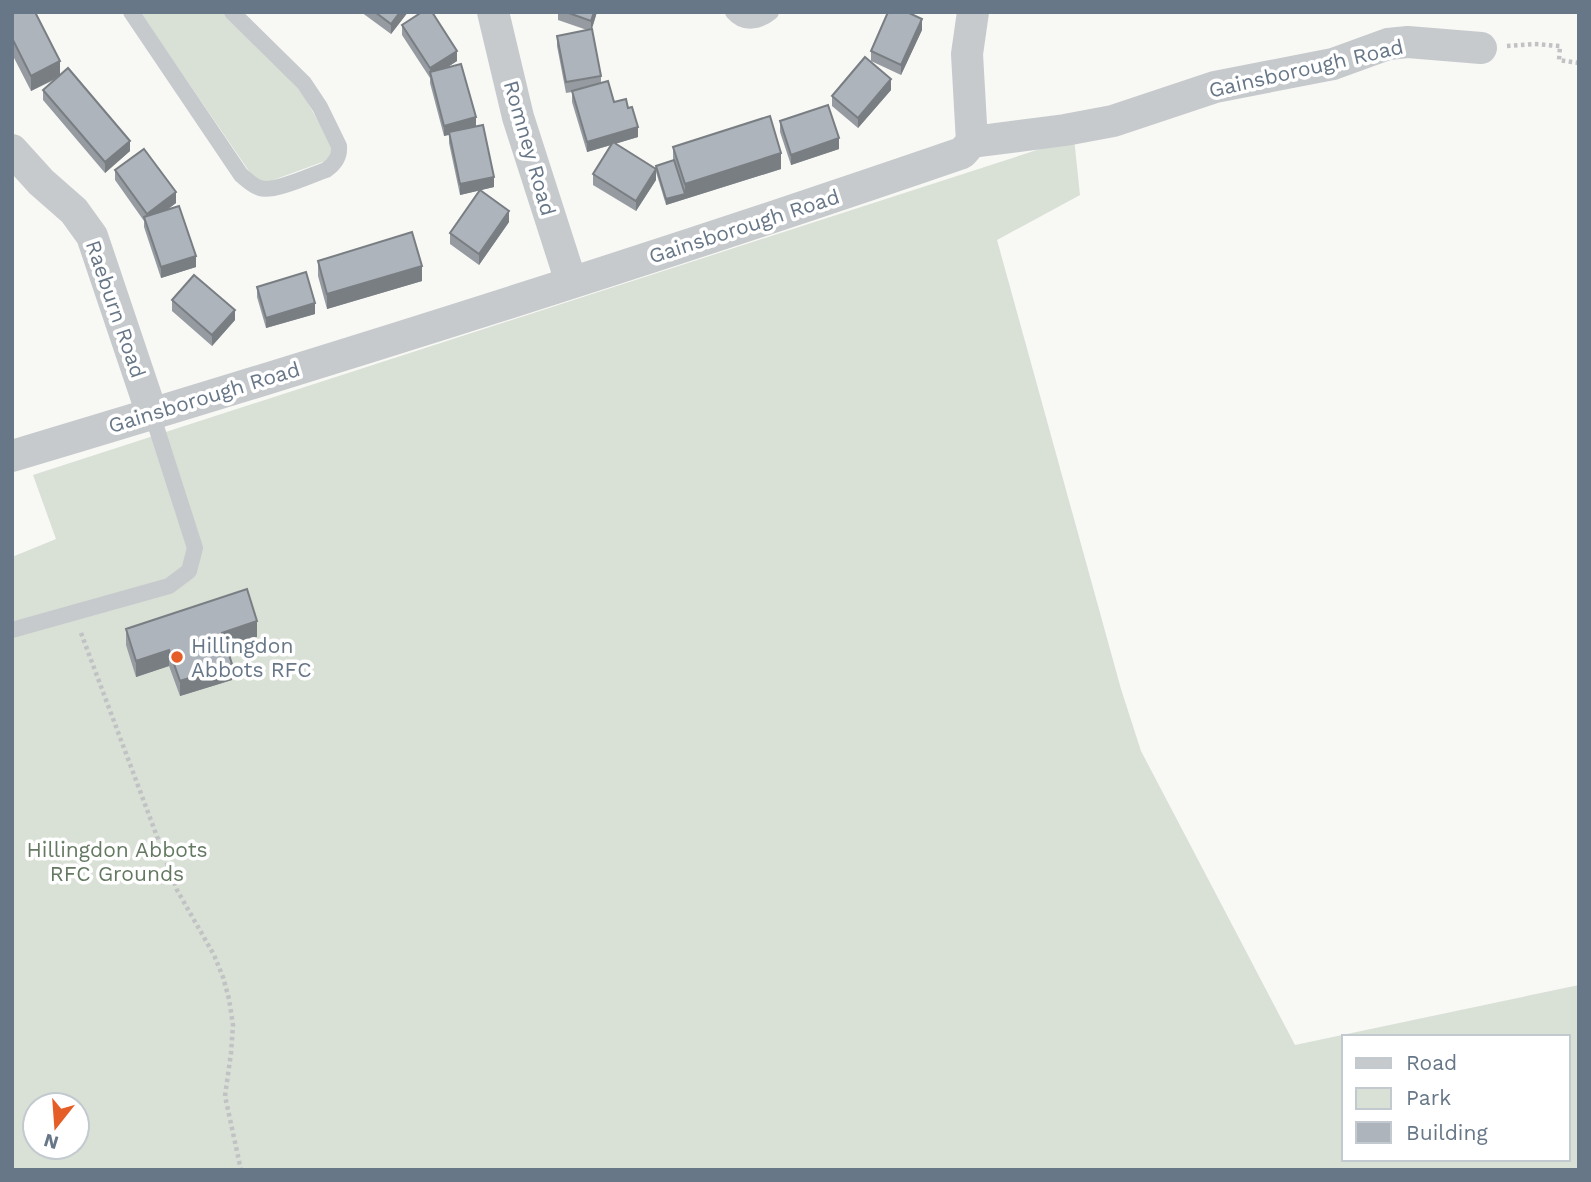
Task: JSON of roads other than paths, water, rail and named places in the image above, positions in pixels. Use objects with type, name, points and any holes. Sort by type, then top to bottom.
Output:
[{"type":"street","name":"Romney Road","points":[[493,12],[518,117],[571,282]]},
{"type":"street","points":[[972,142],[967,54],[973,12]]},
{"type":"street","name":"Gainsborough Road","points":[[12,456],[571,282],[962,153],[972,142],[1113,121],[1216,88],[1333,64],[1388,44],[1408,42],[1481,48]]},
{"type":"street","name":"Raeburn Road","points":[[12,149],[41,182],[74,211],[92,236],[152,414]]},
{"type":"lane","points":[[131,12],[242,175],[251,183],[269,189],[326,170],[333,165],[339,146],[320,107],[304,83],[232,12]]},
{"type":"lane","points":[[733,12],[738,18],[749,22],[759,20],[771,12]]},
{"type":"lane","points":[[12,630],[169,586],[189,571],[195,548],[152,414]]},
{"type":"place","name":"Hillingdon Abbots RFC","points":[[177,657]]},
{"type":"park label","name":"Hillingdon Abbots RFC Grounds","points":[[117,861]]}]
